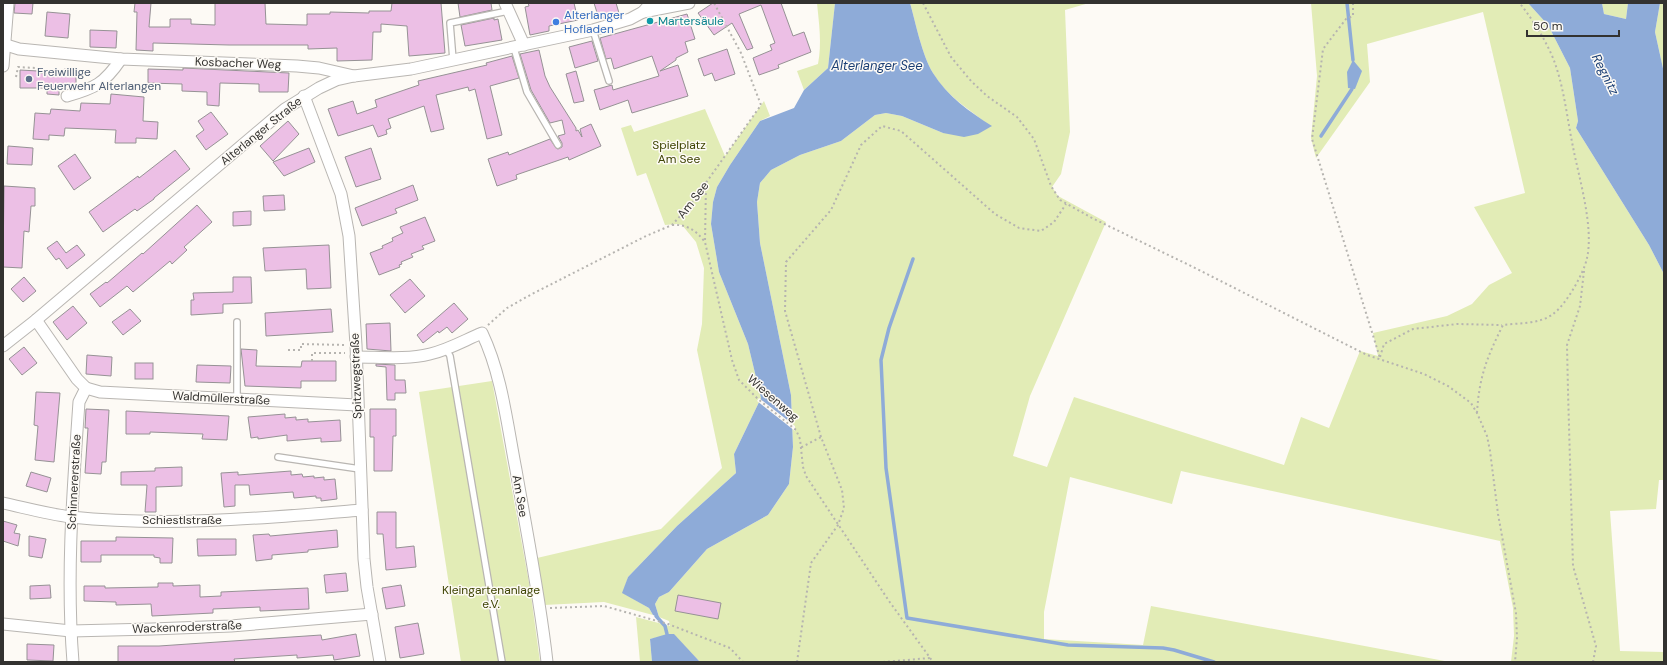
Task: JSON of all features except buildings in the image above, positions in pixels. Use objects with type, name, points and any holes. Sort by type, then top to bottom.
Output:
[{"type":"street","points":[[3,66],[8,3]]},
{"type":"street","name":"Alterlanger Straße","points":[[3,346],[36,320],[267,124],[304,96],[336,80],[354,76],[411,69],[593,30],[630,19],[643,12],[652,3]]},
{"type":"street","name":"Alterlanger Straße","points":[[643,12],[689,3]]},
{"type":"street","points":[[507,7],[519,47]]},
{"type":"street","name":"Kosbacher Weg","points":[[4,45],[19,49],[121,59],[297,66],[319,68],[354,76]]},
{"type":"street","points":[[66,96],[89,90],[103,81],[121,59]]},
{"type":"street","name":"Spitzwegstraße","points":[[304,96],[335,176],[346,215],[349,236],[356,345],[357,405],[364,559],[380,662]]},
{"type":"street","points":[[36,320],[77,379],[86,388]]},
{"type":"street","points":[[356,357],[419,356],[446,349],[482,333]]},
{"type":"street","name":"Am See","points":[[482,333],[491,353],[503,400],[541,609],[547,662]]},
{"type":"street","name":"Waldmüllerstraße","points":[[86,388],[100,392],[357,405]]},
{"type":"street","name":"Schinnererstraße","points":[[73,662],[71,631],[71,517],[79,402],[86,388]]},
{"type":"street","name":"Schiestlstraße","points":[[3,503],[71,517],[195,522],[243,520],[362,510]]},
{"type":"street","name":"Wackenroderstraße","points":[[3,624],[71,631],[231,626],[372,614]]},
{"type":"lane","points":[[453,60],[450,23],[507,7]]},
{"type":"lane","points":[[593,30],[609,81]]},
{"type":"lane","points":[[519,47],[527,92],[558,145]]},
{"type":"lane","points":[[237,322],[237,399]]},
{"type":"lane","points":[[446,349],[450,356],[502,662]]},
{"type":"lane","points":[[278,457],[360,469]]},
{"type":"path","name":"Am See","points":[[482,333],[495,318],[507,308],[646,236],[672,226],[682,216],[761,105],[741,53],[714,3]]},
{"type":"path","points":[[924,3],[936,31],[951,57],[971,81],[987,96],[1017,117],[1031,135],[1052,186],[1060,200],[1111,228],[1189,265],[1367,355],[1380,358],[1424,374],[1448,386],[1464,397],[1477,413],[1487,436],[1490,451],[1498,514],[1516,614],[1517,638],[1515,662]]},
{"type":"path","points":[[1353,3],[1353,16],[1346,18],[1323,50],[1312,139],[1380,358]]},
{"type":"path","points":[[1518,3],[1522,6],[1542,34],[1553,57],[1586,216],[1589,241],[1588,257],[1584,270],[1580,306],[1567,345],[1573,566],[1596,646],[1593,662]]},
{"type":"path","points":[[16,77],[18,67],[36,68],[44,72]]},
{"type":"path","points":[[797,662],[811,563],[838,525],[844,508],[842,490],[821,437],[785,311],[786,262],[831,210],[861,145],[882,126],[901,131],[995,214],[1019,228],[1041,231],[1054,222],[1066,204]]},
{"type":"path","name":"Wiesenweg","points":[[706,183],[705,242],[732,360],[739,380],[758,399],[796,430],[800,439],[803,467],[806,476],[889,601],[933,662]]},
{"type":"path","points":[[672,226],[691,228],[705,242]]},
{"type":"path","points":[[1380,358],[1384,344],[1413,329],[1457,324],[1503,326],[1543,320],[1554,314],[1564,302],[1584,270]]},
{"type":"path","points":[[1477,413],[1478,397],[1484,368],[1488,355],[1503,326]]},
{"type":"path","points":[[288,350],[301,350],[301,344],[356,345]]},
{"type":"path","points":[[312,361],[312,353],[344,352],[356,357]]},
{"type":"path","points":[[800,448],[821,437]]},
{"type":"path","points":[[541,609],[604,606],[668,624],[730,648],[743,662]]},
{"type":"path","points":[[883,662],[930,658]]},
{"type":"green space","points":[[817,3],[835,3],[828,68],[804,90],[797,71],[818,64],[820,34]]},
{"type":"green space","points":[[910,3],[1089,3],[1065,10],[1070,132],[1061,174],[1052,187],[1058,196],[1106,222],[1030,396],[1013,456],[1047,467],[1074,397],[1284,465],[1301,417],[1329,428],[1360,351],[1378,356],[1373,333],[1447,316],[1472,304],[1489,285],[1512,273],[1474,207],[1525,193],[1483,12],[1367,44],[1370,82],[1316,158],[1311,138],[1317,76],[1311,3],[1528,3],[1548,25],[1570,68],[1578,121],[1576,128],[1649,245],[1664,274],[1664,480],[1659,480],[1656,509],[1610,511],[1620,651],[1664,652],[1664,662],[1511,662],[1514,636],[1513,608],[1500,541],[1181,471],[1172,504],[1070,477],[1044,612],[1044,639],[1143,645],[1151,606],[1450,662],[700,662],[673,634],[650,639],[652,662],[640,662],[636,617],[670,626],[669,621],[659,617],[655,604],[659,597],[669,592],[707,549],[768,515],[789,484],[793,447],[791,395],[760,243],[757,202],[760,183],[771,170],[800,155],[841,141],[875,115],[886,113],[902,116],[943,133],[991,127],[952,96],[933,73],[922,48]]},
{"type":"green space","points":[[1602,3],[1628,3],[1626,19],[1604,14]]},
{"type":"green space","points":[[1660,3],[1664,3],[1664,73],[1655,32]]},
{"type":"green space","name":"Spielplatz Am See","points":[[764,101],[770,116],[760,121],[717,187],[713,202],[711,224],[719,272],[748,344],[761,398],[734,454],[736,473],[677,526],[628,577],[623,593],[649,608],[653,615],[604,602],[544,605],[537,558],[661,529],[722,468],[697,350],[702,324],[704,268],[696,242],[682,225],[665,225],[646,173],[637,176],[621,128],[631,125],[634,132],[705,109],[725,156]]},
{"type":"green space","name":"Kleingartenanlage e.V.","points":[[492,381],[530,588],[540,662],[461,662],[419,392]]},
{"type":"water","name":"Alterlanger See","points":[[835,3],[910,3],[922,48],[933,73],[952,96],[967,109],[992,126],[978,134],[964,137],[943,133],[902,116],[886,113],[875,115],[841,141],[800,155],[771,170],[760,183],[757,202],[760,243],[791,395],[793,447],[789,484],[768,515],[707,549],[669,592],[659,597],[655,604],[659,617],[653,615],[649,608],[622,593],[628,577],[677,526],[736,473],[734,454],[761,398],[748,344],[719,272],[711,224],[713,202],[717,187],[760,121],[794,108],[804,90],[828,68]]},
{"type":"water","name":"Regnitz","points":[[1528,3],[1602,3],[1604,14],[1626,19],[1628,3],[1660,3],[1655,32],[1664,73],[1664,274],[1649,245],[1576,128],[1578,121],[1570,68],[1548,25]]},
{"type":"water","points":[[1353,60],[1362,71],[1355,89],[1348,88],[1347,72]]},
{"type":"water","points":[[667,634],[674,634],[700,662],[652,662],[650,639]]},
{"type":"pier","points":[[759,398],[795,426],[795,431],[757,401]]},
{"type":"waterway","points":[[1347,3],[1353,60]]},
{"type":"waterway","points":[[1321,136],[1352,89]]},
{"type":"waterway","points":[[913,259],[889,328],[881,360],[886,468],[907,618],[1068,645],[1163,648],[1214,662]]},
{"type":"waterway","points":[[656,616],[665,626],[667,634]]},
{"type":"place","name":"Martersäule","points":[[650,21]]},
{"type":"place","name":"Alterlanger Hofladen","points":[[556,22]]},
{"type":"place","name":"Freiwillige Feuerwehr Alterlangen","points":[[29,79]]}]
